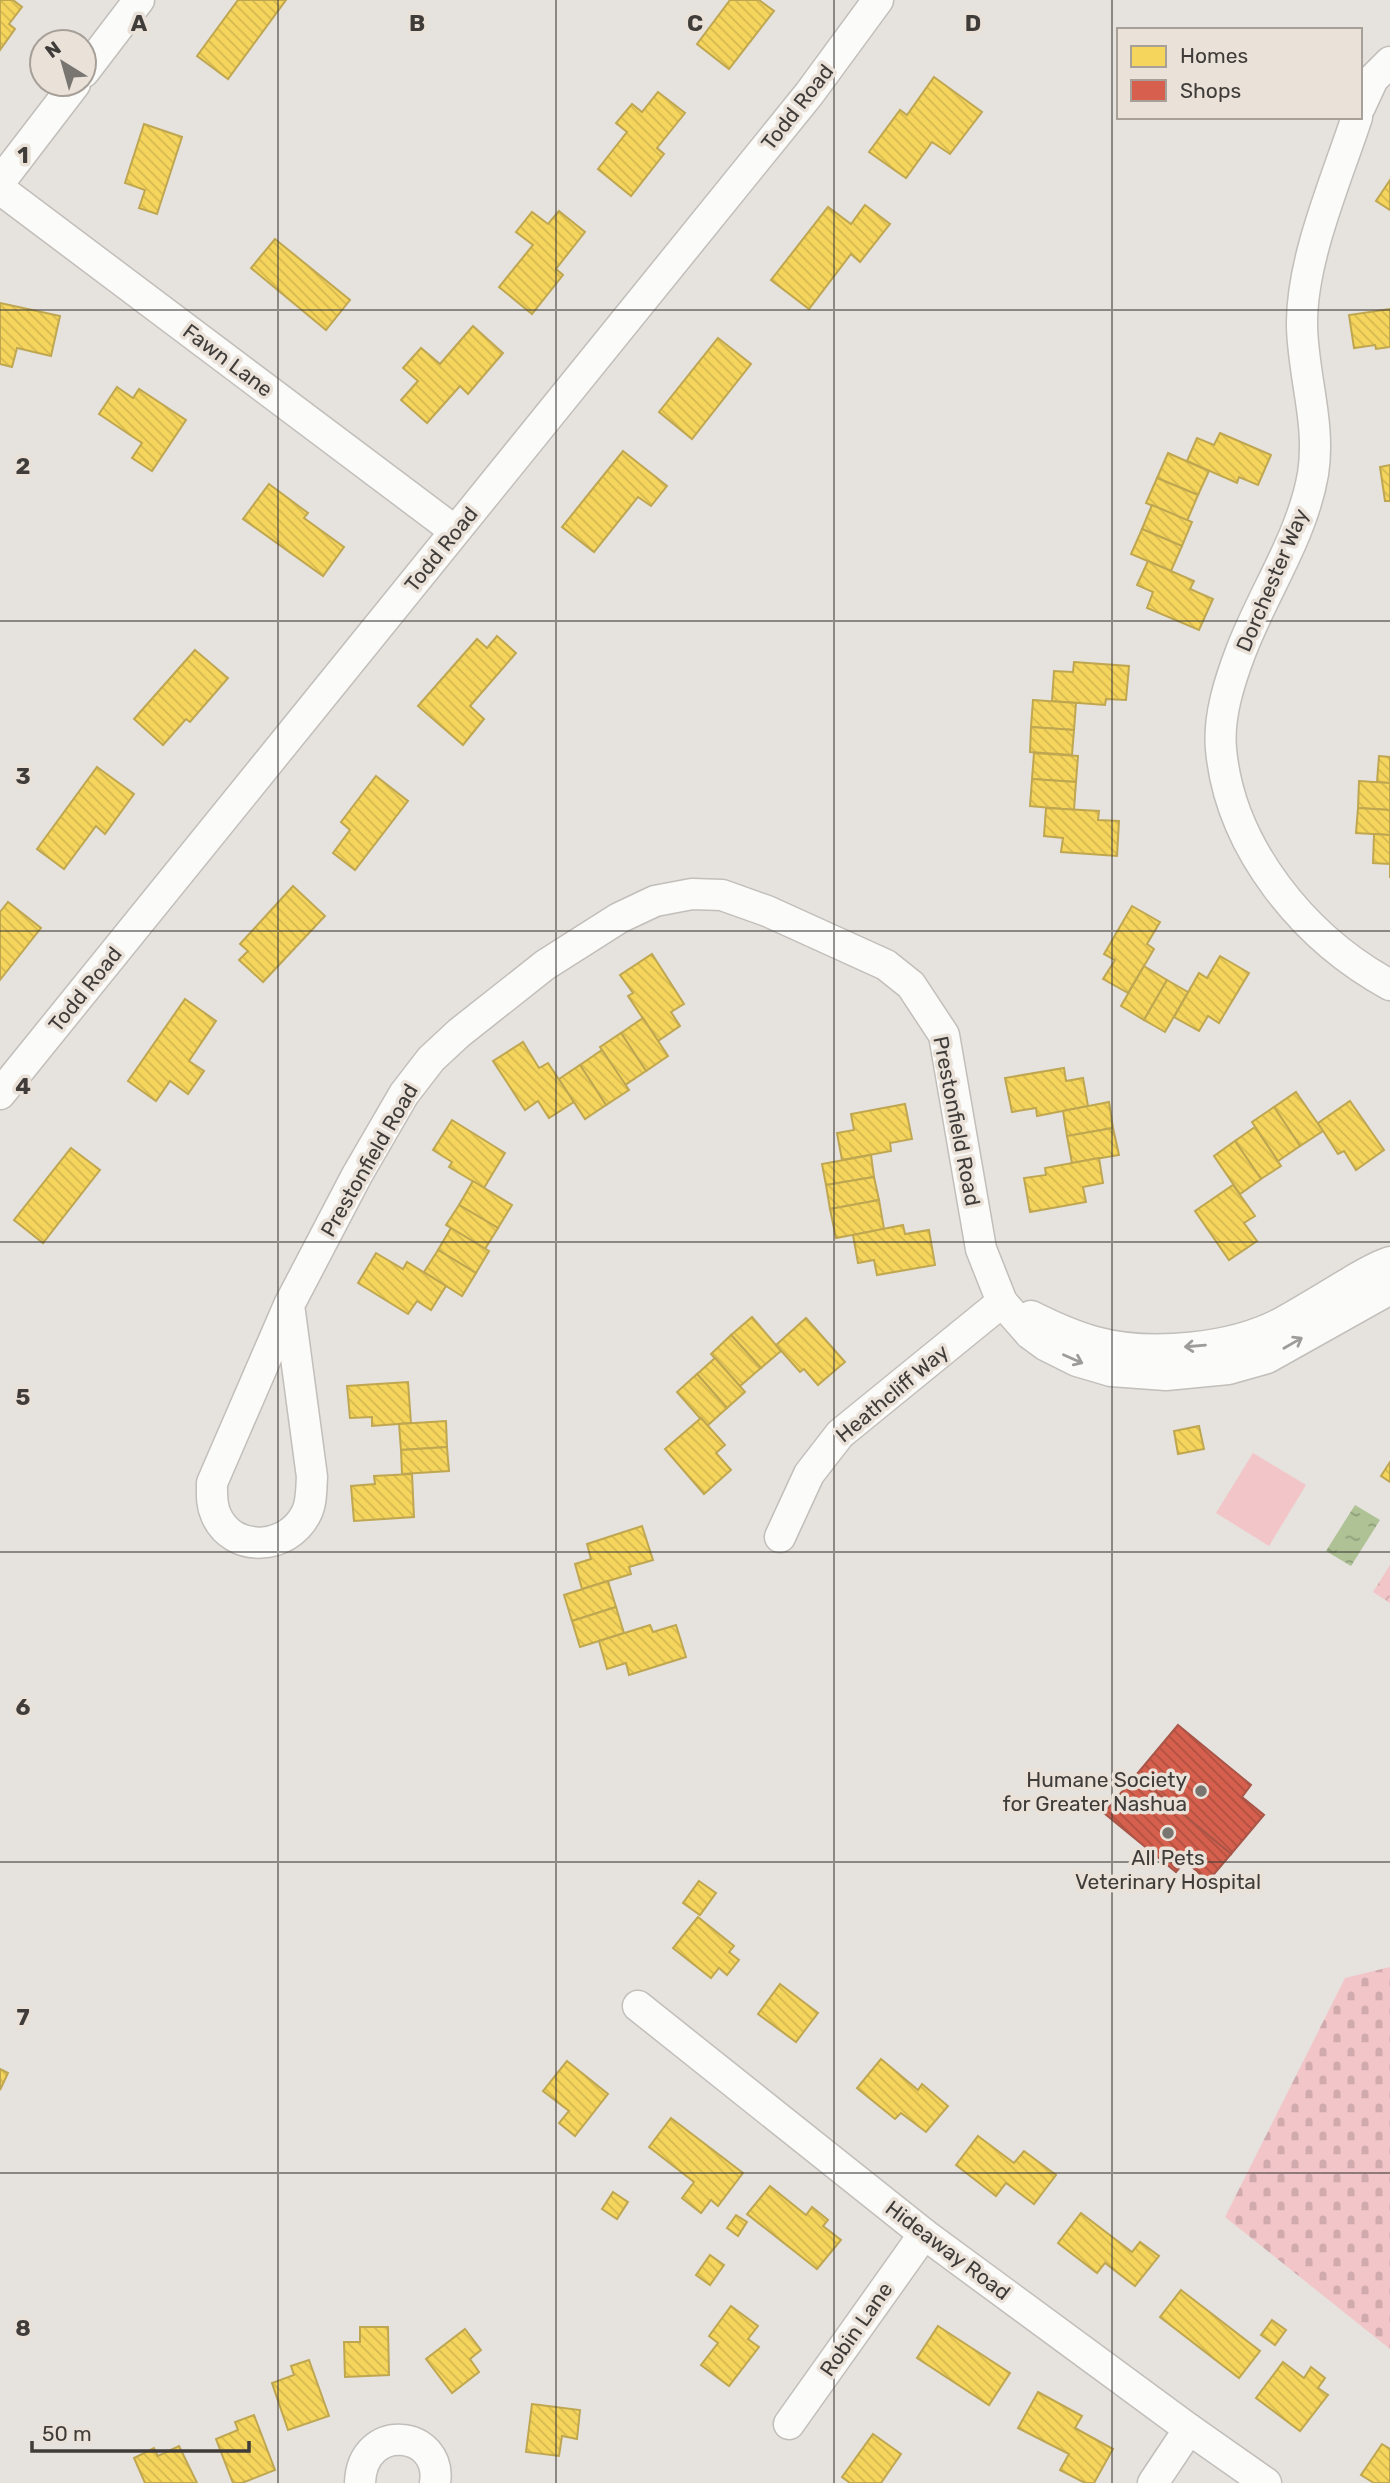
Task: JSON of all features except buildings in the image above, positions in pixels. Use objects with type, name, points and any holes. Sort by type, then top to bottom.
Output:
[{"type":"street","points":[[98,54],[139,0]]},
{"type":"street","name":"Todd Road","points":[[0,1094],[809,94],[878,0]]},
{"type":"street","points":[[1362,103],[1373,79],[1390,62]]},
{"type":"street","points":[[0,182],[64,98]]},
{"type":"street","name":"Dorchester Way","points":[[1356,119],[1309,263],[1303,294],[1303,350],[1309,376],[1314,436],[1311,481],[1298,526],[1242,650],[1225,701],[1221,746],[1233,808],[1246,837],[1266,870],[1286,898],[1334,947],[1357,966],[1390,985]]},
{"type":"street","name":"Fawn Lane","points":[[0,189],[455,531]]},
{"type":"street","name":"Prestonfield Road","points":[[289,1305],[312,1477],[311,1496],[307,1512],[299,1526],[286,1537],[271,1543],[254,1543],[238,1538],[225,1529],[216,1516],[211,1500],[212,1483],[289,1305],[357,1175],[404,1094],[431,1059],[459,1033],[545,965],[619,918],[655,901],[692,894],[722,895],[766,911],[886,965],[911,985],[944,1035],[981,1249],[1002,1302],[1030,1334],[1045,1345],[1077,1361],[1111,1371],[1166,1375],[1228,1369],[1267,1358],[1390,1289]]},
{"type":"street","points":[[1002,1302],[1067,1333],[1097,1343],[1130,1348],[1199,1346],[1225,1343],[1253,1335],[1280,1323],[1390,1262]]},
{"type":"street","name":"Heathcliff Way","points":[[780,1537],[809,1474],[840,1434],[1002,1302]]},
{"type":"street","name":"Hideaway Road","points":[[638,2006],[924,2234],[1266,2483]]},
{"type":"street","name":"Robin Lane","points":[[789,2424],[924,2234]]},
{"type":"street","points":[[1153,2483],[1189,2429]]},
{"type":"street","points":[[360,2483],[364,2459],[382,2442],[394,2439],[407,2440],[428,2453],[434,2464],[435,2483]]},
{"type":"green space","points":[[1253,1453],[1306,1485],[1269,1546],[1216,1513]]},
{"type":"green space","points":[[1390,1565],[1390,1603],[1373,1592]]},
{"type":"green space","points":[[1390,1967],[1390,2349],[1225,2217],[1345,1978]]},
{"type":"water","points":[[1355,1505],[1380,1520],[1351,1566],[1326,1551]]},
{"type":"place","name":"Humane Society for Greater Nashua","points":[[1201,1791]]},
{"type":"place","name":"All Pets Veterinary Hospital","points":[[1168,1833]]}]
